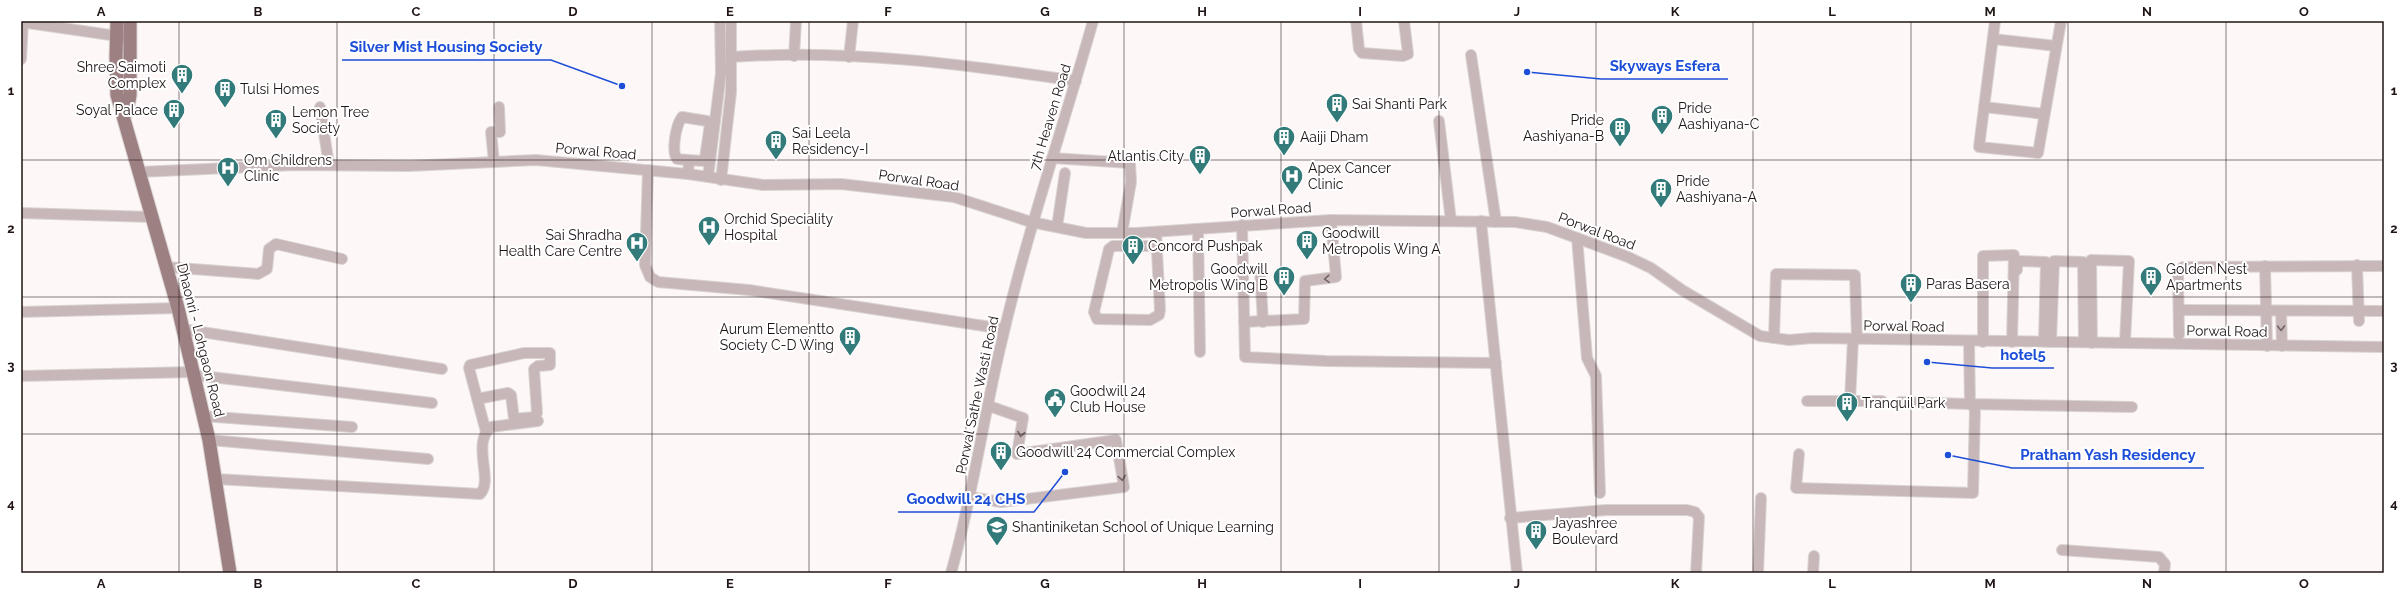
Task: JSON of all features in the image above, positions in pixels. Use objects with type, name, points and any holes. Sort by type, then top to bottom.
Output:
[{"type":"main road","points":[[118,21],[123,37]]},
{"type":"main road","points":[[123,37],[130,21]]},
{"type":"main road","name":"Dhaonri - Lohgaon Road","points":[[123,37],[117,95],[126,116],[139,172],[178,308],[209,440],[230,573]]},
{"type":"street","points":[[708,177],[721,73],[720,21]]},
{"type":"street","points":[[721,180],[731,92],[731,21]]},
{"type":"street","points":[[794,56],[796,21]]},
{"type":"street","points":[[849,57],[852,21]]},
{"type":"street","name":"7th Heaven Road","points":[[1032,222],[1093,21]]},
{"type":"street","points":[[1356,21],[1359,49],[1362,53],[1398,56],[1408,54],[1404,21]]},
{"type":"street","points":[[1995,21],[1978,147],[2038,154],[2061,21]]},
{"type":"street","points":[[21,59],[22,22],[123,37]]},
{"type":"street","points":[[1993,39],[2056,46]]},
{"type":"street","points":[[1471,55],[1496,222]]},
{"type":"street","points":[[731,57],[849,57],[972,67],[1076,81]]},
{"type":"street","points":[[320,107],[329,165]]},
{"type":"street","points":[[494,162],[491,132],[500,132],[499,107]]},
{"type":"street","points":[[1984,107],[2044,114]]},
{"type":"street","points":[[682,117],[707,121],[710,124],[705,158],[703,161],[689,160],[677,159],[674,154],[678,122],[682,117]]},
{"type":"street","points":[[1439,121],[1452,221]]},
{"type":"street","points":[[1052,158],[1130,164],[1131,182],[1122,232]]},
{"type":"street","name":"Porwal Road","points":[[139,172],[329,165],[410,166],[536,160],[688,174],[763,185],[841,184],[954,197],[1032,222],[1086,233],[1156,232],[1331,220],[1496,222],[1547,227],[1651,268],[1682,290],[1753,333],[1774,338],[2384,347]]},
{"type":"street","points":[[688,174],[689,160]]},
{"type":"street","points":[[648,170],[645,265],[650,277],[658,282],[749,290],[1004,329]]},
{"type":"street","points":[[1056,227],[1065,173]]},
{"type":"street","points":[[21,213],[152,217]]},
{"type":"street","points":[[1244,322],[1304,319],[1305,281],[1336,278],[1331,220]]},
{"type":"street","points":[[1481,221],[1510,518],[1517,573]]},
{"type":"street","name":"Porwal Sathe Wasti Road","points":[[951,573],[971,497],[1004,329],[1032,222]]},
{"type":"street","points":[[1242,225],[1245,357],[1326,361],[1496,363]]},
{"type":"street","points":[[1198,228],[1200,352]]},
{"type":"street","points":[[1156,232],[1157,246],[1159,315],[1150,320],[1097,319],[1094,312],[1109,249],[1113,246],[1157,246]]},
{"type":"street","points":[[1577,238],[1587,358],[1596,376],[1600,493]]},
{"type":"street","points":[[166,267],[258,274],[267,270],[269,249],[276,244],[342,259]]},
{"type":"street","points":[[1983,342],[1983,256],[2014,255],[2013,342]]},
{"type":"street","points":[[2088,342],[2091,260],[2129,261],[2125,342]]},
{"type":"street","points":[[2013,342],[2017,261],[2046,262],[2047,342]]},
{"type":"street","points":[[2047,342],[2054,261],[2083,262],[2088,342]]},
{"type":"street","points":[[2357,265],[2358,316]]},
{"type":"street","points":[[2265,266],[2267,346]]},
{"type":"street","points":[[2179,336],[2178,272],[2184,267],[2384,266]]},
{"type":"street","points":[[1260,270],[1262,322]]},
{"type":"street","points":[[1774,338],[1776,274],[1855,275],[1855,339],[1850,401]]},
{"type":"street","points":[[21,312],[178,308]]},
{"type":"street","points":[[2179,310],[2281,311],[2358,316],[2384,311]]},
{"type":"street","points":[[2281,311],[2282,346]]},
{"type":"street","points":[[182,329],[442,369]]},
{"type":"street","points":[[1969,342],[1970,404]]},
{"type":"street","points":[[477,399],[508,393],[511,395],[514,419],[534,417],[537,412],[534,369],[550,365],[550,353],[524,353],[470,365],[477,399],[486,432]]},
{"type":"street","points":[[21,376],[193,374],[432,403]]},
{"type":"street","points":[[1807,401],[1882,401]]},
{"type":"street","points":[[1900,402],[2132,407]]},
{"type":"street","points":[[1799,454],[1796,488],[1972,493],[1975,408],[1970,404]]},
{"type":"street","points":[[971,497],[1001,502],[1124,486],[1116,440],[1017,454],[1023,418],[989,406]]},
{"type":"street","points":[[203,416],[352,427]]},
{"type":"street","points":[[216,479],[480,494],[484,486],[482,446],[486,432],[491,427],[538,421]]},
{"type":"street","points":[[209,440],[428,459]]},
{"type":"street","points":[[1758,573],[1761,498]]},
{"type":"street","points":[[1510,518],[1606,510],[1687,510],[1694,512],[1699,517],[1696,573]]},
{"type":"street","points":[[2062,550],[2159,557],[2165,564],[2164,573]]},
{"type":"street","points":[[1813,573],[1814,556]]},
{"type":"place","name":"Skyways Esfera","points":[[1527,72]]},
{"type":"place","name":"Silver Mist Housing Society","points":[[622,86]]},
{"type":"place","name":"Shree Saimoti Complex","points":[[182,94]]},
{"type":"place","name":"Tulsi Homes","points":[[225,108]]},
{"type":"place","name":"Sai Shanti Park","points":[[1337,124]]},
{"type":"place","name":"Soyal Palace","points":[[174,130]]},
{"type":"place","name":"Pride Aashiyana-C","points":[[1662,136]]},
{"type":"place","name":"Lemon Tree Society","points":[[276,140]]},
{"type":"place","name":"Pride Aashiyana-B","points":[[1620,148]]},
{"type":"place","name":"Aaiji Dham","points":[[1284,156]]},
{"type":"place","name":"Sai Leela Residency-I","points":[[776,160]]},
{"type":"place","name":"Atlantis City","points":[[1200,176]]},
{"type":"place","name":"Om Childrens Clinic","points":[[228,188]]},
{"type":"place","name":"Apex Cancer Clinic","points":[[1292,196]]},
{"type":"place","name":"Pride Aashiyana-A","points":[[1661,208]]},
{"type":"place","name":"Orchid Speciality Hospital","points":[[709,246]]},
{"type":"place","name":"Goodwill Metropolis Wing A","points":[[1307,260]]},
{"type":"place","name":"Sai Shradha Health Care Centre","points":[[637,262]]},
{"type":"place","name":"Concord Pushpak","points":[[1133,266]]},
{"type":"place","name":"Goodwill Metropolis Wing B","points":[[1284,296]]},
{"type":"place","name":"Golden Nest Apartments","points":[[2151,296]]},
{"type":"place","name":"Paras Basera","points":[[1911,304]]},
{"type":"place","name":"Aurum Elementto Society C-D Wing","points":[[850,356]]},
{"type":"place","name":"hotel5","points":[[1927,362]]},
{"type":"place","name":"Goodwill 24 Club House","points":[[1055,418]]},
{"type":"place","name":"Tranquil Park","points":[[1847,422]]},
{"type":"place","name":"Pratham Yash Residency","points":[[1948,455]]},
{"type":"place","name":"Goodwill 24 Commercial Complex","points":[[1001,472]]},
{"type":"place","name":"Goodwill 24 CHS","points":[[1065,472]]},
{"type":"place","name":"Shantiniketan School of Unique Learning","points":[[997,546]]},
{"type":"place","name":"Jayashree Boulevard","points":[[1536,550]]}]
